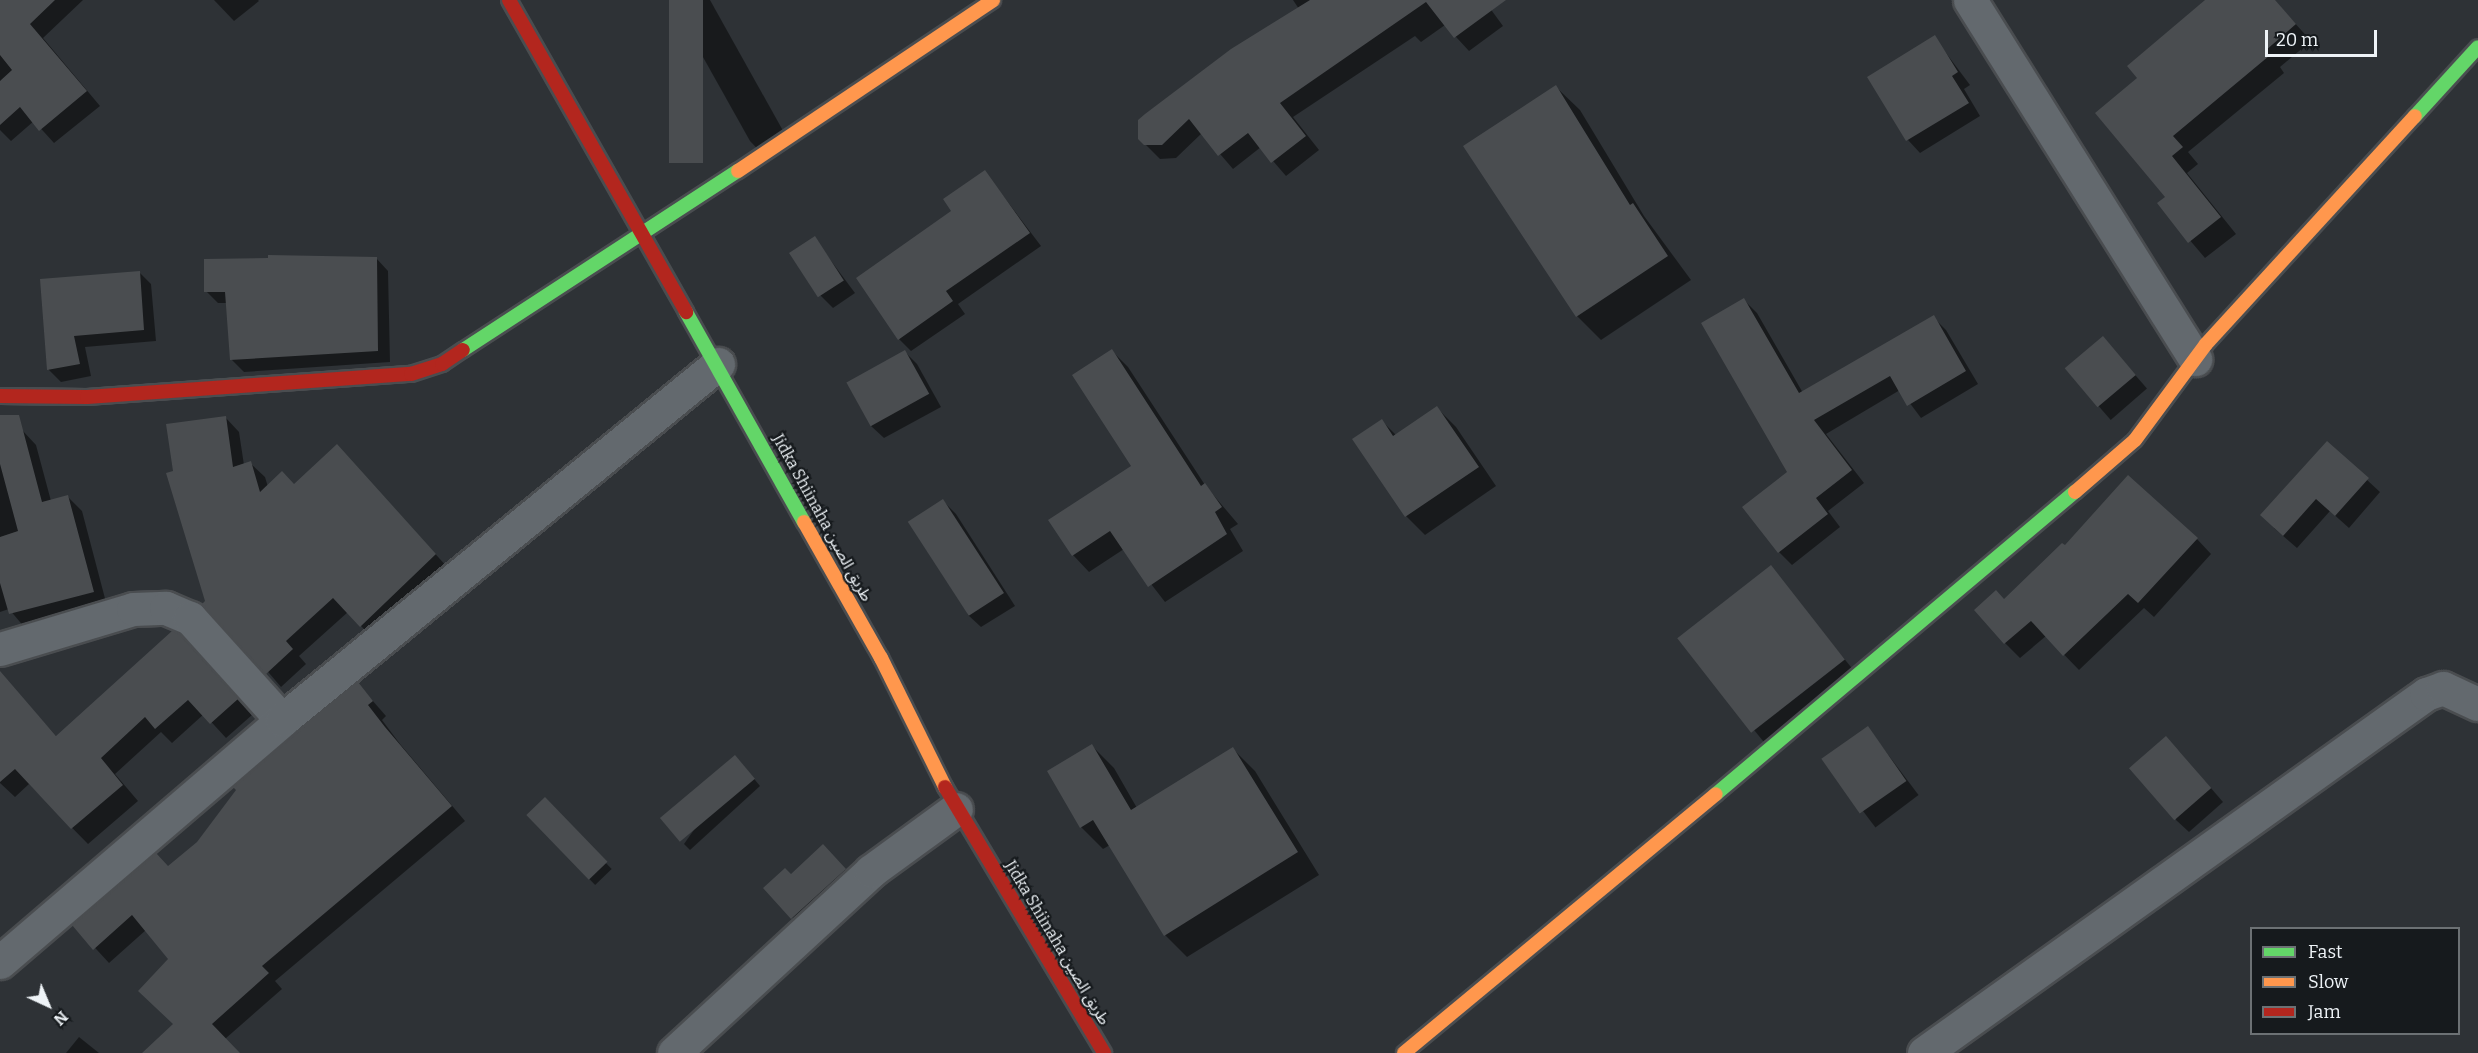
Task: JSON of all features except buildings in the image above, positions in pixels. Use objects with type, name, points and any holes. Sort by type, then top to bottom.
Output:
[{"type":"street","name":"Jidka Shiinaha طريق الصين","points":[[509,0],[640,234],[718,364],[881,658],[956,809],[1104,1053]]},
{"type":"street","points":[[0,396],[87,397],[411,374],[442,364],[849,99],[993,0]]},
{"type":"street","points":[[1970,0],[2195,359]]},
{"type":"street","points":[[1404,1053],[1952,599],[2135,440],[2195,359],[2478,47]]},
{"type":"street","points":[[0,962],[282,720],[718,364]]},
{"type":"street","points":[[0,649],[133,609],[166,608],[190,618],[282,720]]},
{"type":"street","points":[[1924,1053],[2426,694],[2443,688],[2478,704]]},
{"type":"street","points":[[674,1053],[871,871],[956,809]]},
{"type":"traffic: fast","points":[[2415,116],[2478,47]]},
{"type":"traffic: fast","points":[[463,350],[738,171]]},
{"type":"traffic: fast","points":[[686,312],[804,522]]},
{"type":"traffic: fast","points":[[1716,794],[2075,492]]},
{"type":"traffic: slow","points":[[738,171],[993,0]]},
{"type":"traffic: slow","points":[[2075,492],[2135,440],[2206,344],[2415,116]]},
{"type":"traffic: slow","points":[[804,522],[881,658],[945,787]]},
{"type":"traffic: slow","points":[[1404,1053],[1716,794]]},
{"type":"traffic: jam","points":[[509,0],[686,312]]},
{"type":"traffic: jam","points":[[0,396],[87,397],[411,374],[442,364],[463,350]]},
{"type":"traffic: jam","points":[[945,787],[1104,1053]]}]
